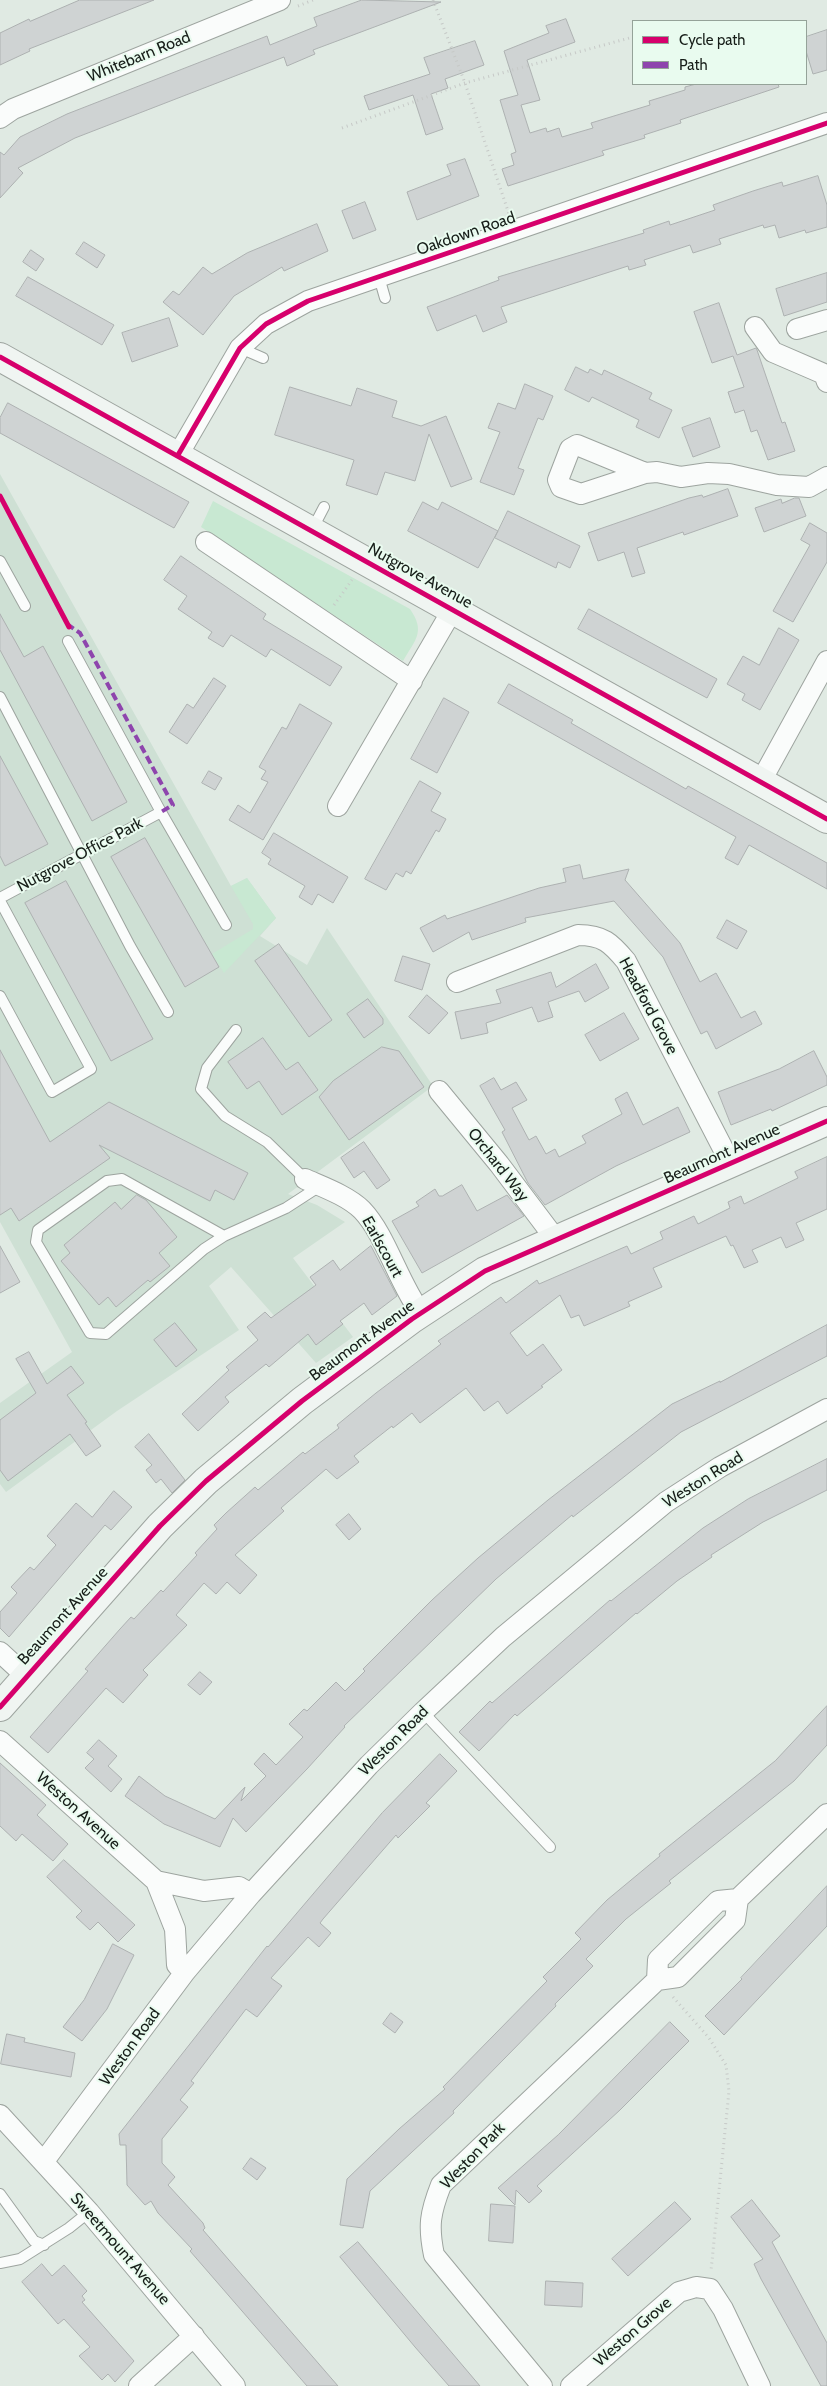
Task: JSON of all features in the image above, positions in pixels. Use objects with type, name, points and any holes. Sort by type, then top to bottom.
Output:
[{"type":"street","name":"Whitebarn Road","points":[[0,118],[13,109],[280,0]]},
{"type":"street","name":"Oakdown Road","points":[[178,455],[240,348],[266,324],[308,301],[827,122]]},
{"type":"street","points":[[797,329],[827,320]]},
{"type":"street","points":[[755,327],[773,352],[824,374],[827,382]]},
{"type":"street","name":"Nutgrove Avenue","points":[[0,357],[178,455],[318,518],[454,609],[827,819]]},
{"type":"street","points":[[645,472],[657,472],[681,477],[708,473],[729,474],[777,485],[809,487],[827,477]]},
{"type":"street","points":[[206,542],[322,622],[412,680]]},
{"type":"street","name":"Nutgrove Avenue","points":[[338,806],[454,609]]},
{"type":"street","points":[[761,781],[827,661]]},
{"type":"street","name":"Headford Grove","points":[[457,982],[578,935],[594,935],[612,944],[626,961],[730,1164]]},
{"type":"street","name":"Orchard Way","points":[[438,1091],[499,1164],[557,1241]]},
{"type":"street","name":"Beaumont Avenue","points":[[0,1707],[160,1526],[206,1481],[302,1401],[421,1314],[485,1271],[827,1121]]},
{"type":"street","name":"Earlscourt","points":[[313,1182],[361,1209],[377,1233],[412,1302],[421,1314]]},
{"type":"street","name":"Weston Road","points":[[44,2161],[185,1972],[251,1894],[369,1765],[423,1712],[503,1637],[666,1502],[720,1467],[827,1409]]},
{"type":"street","points":[[0,1652],[26,1676]]},
{"type":"street","name":"Weston Avenue","points":[[0,1742],[156,1881],[175,1929],[176,1965],[185,1972]]},
{"type":"street","points":[[658,1980],[658,1960],[718,1901],[738,1899],[827,1814]]},
{"type":"street","name":"Weston Avenue","points":[[156,1881],[204,1891],[239,1887],[251,1894]]},
{"type":"street","name":"Weston Park","points":[[542,2386],[434,2255],[429,2234],[431,2212],[440,2185],[658,1980]]},
{"type":"street","name":"Sweetmount Avenue","points":[[0,2115],[89,2212],[235,2386]]},
{"type":"street","name":"Weston Grove","points":[[571,2386],[679,2292],[696,2287],[710,2289]]},
{"type":"street","points":[[710,2289],[723,2309],[760,2386]]},
{"type":"street","points":[[139,2386],[194,2336]]},
{"type":"lane","points":[[379,277],[385,298]]},
{"type":"lane","points":[[240,348],[264,358]]},
{"type":"lane","points":[[0,561],[25,606]]},
{"type":"lane","points":[[68,640],[161,812],[226,925]]},
{"type":"lane","points":[[0,697],[81,853],[168,1012]]},
{"type":"lane","name":"Nutgrove Office Park","points":[[0,900],[81,853],[161,812]]},
{"type":"lane","points":[[0,900],[90,1070],[52,1092],[0,996]]},
{"type":"lane","points":[[224,1236],[122,1179],[108,1181],[38,1230],[36,1242],[90,1333],[106,1334],[204,1249],[224,1236],[286,1208],[313,1182],[267,1142],[225,1116],[201,1089],[207,1068],[236,1030]]},
{"type":"lane","points":[[423,1712],[550,1847]]},
{"type":"lane","points":[[0,2194],[34,2241],[44,2245]]},
{"type":"lane","points":[[0,2263],[20,2259],[44,2245],[89,2212]]},
{"type":"path","points":[[433,0],[465,83],[514,231]]},
{"type":"path","points":[[342,128],[465,83],[632,37]]},
{"type":"path","points":[[322,622],[354,577]]},
{"type":"path","points":[[658,1980],[709,2038],[726,2066],[729,2091],[710,2289]]},
{"type":"shaded area","points":[[0,474],[231,886],[247,878],[276,918],[260,936],[307,965],[327,928],[433,1086],[288,1194],[317,1205],[345,1222],[293,1258],[353,1337],[316,1363],[231,1267],[209,1286],[239,1330],[117,1411],[6,1492],[0,1484],[0,1403],[72,1352],[0,1222]]},
{"type":"green space","points":[[213,501],[410,609],[415,617],[418,630],[415,641],[403,661],[201,527]]},
{"type":"green space","points":[[247,878],[276,918],[224,973],[212,954],[253,929],[253,924],[231,886]]},
{"type":"building","points":[[80,0],[154,0],[29,49],[30,51],[0,65],[0,33],[29,19],[30,21]]},
{"type":"building","points":[[362,0],[441,2],[313,50],[315,54],[287,66],[284,57],[75,138],[18,168],[23,173],[0,198],[0,152],[4,155],[20,137],[67,114],[267,36],[270,45],[317,26],[314,18]]},
{"type":"building","points":[[566,19],[575,42],[527,60],[540,100],[521,105],[530,133],[546,128],[547,132],[559,128],[562,137],[593,128],[591,123],[650,105],[649,101],[685,90],[685,87],[692,85],[778,85],[779,87],[680,120],[681,123],[644,135],[645,138],[602,151],[604,155],[508,186],[502,169],[514,165],[511,154],[516,152],[500,100],[518,95],[504,51],[549,33],[546,26]]},
{"type":"building","points":[[827,30],[827,70],[813,74],[807,54],[807,37]]},
{"type":"building","points":[[475,41],[484,65],[445,79],[448,88],[431,94],[443,129],[426,135],[413,95],[369,110],[364,96],[430,74],[424,58]]},
{"type":"building","points":[[465,159],[479,196],[417,220],[407,192],[451,175],[447,165]]},
{"type":"building","points":[[818,176],[827,205],[827,227],[806,233],[805,230],[779,238],[775,225],[764,228],[763,225],[719,239],[721,244],[693,253],[690,245],[644,260],[646,265],[629,270],[628,266],[501,307],[507,322],[483,332],[476,315],[437,331],[427,307],[499,280],[498,277],[644,233],[643,230],[669,221],[670,225],[715,210],[713,205],[753,191],[782,182],[783,186]]},
{"type":"building","points":[[365,202],[376,230],[353,239],[342,211]]},
{"type":"building","points":[[317,224],[328,251],[284,271],[282,267],[234,296],[203,335],[163,302],[173,291],[179,295],[203,267],[212,274],[247,253]]},
{"type":"building","points":[[84,242],[105,255],[97,268],[76,254]]},
{"type":"building","points":[[31,250],[44,259],[36,271],[23,262]]},
{"type":"building","points":[[827,273],[827,302],[784,316],[776,289]]},
{"type":"building","points":[[28,277],[114,325],[102,345],[16,296]]},
{"type":"building","points":[[719,303],[737,355],[756,348],[782,423],[785,422],[795,451],[768,460],[757,430],[751,432],[744,410],[735,413],[728,392],[744,387],[733,356],[712,363],[694,312]]},
{"type":"building","points":[[169,318],[178,346],[132,362],[122,333]]},
{"type":"building","points":[[576,367],[588,373],[590,369],[602,375],[604,370],[652,393],[649,399],[672,410],[659,438],[636,427],[639,420],[592,397],[589,402],[565,390]]},
{"type":"building","points":[[525,384],[553,396],[543,420],[538,418],[518,468],[524,470],[514,495],[480,482],[500,432],[488,428],[498,403],[515,409]]},
{"type":"building","points":[[290,387],[351,406],[357,388],[397,401],[392,417],[421,426],[446,416],[472,479],[451,487],[429,434],[415,481],[385,472],[377,495],[346,485],[354,460],[275,435]]},
{"type":"building","points":[[8,403],[189,502],[174,528],[0,433],[0,418]]},
{"type":"building","points":[[710,418],[720,447],[693,457],[682,428]]},
{"type":"building","points":[[728,489],[738,516],[684,535],[683,532],[637,548],[645,573],[632,577],[624,552],[598,561],[588,533],[689,498],[702,495],[703,497]]},
{"type":"building","points":[[799,498],[806,516],[764,532],[755,508],[781,499],[782,503]]},
{"type":"building","points":[[423,502],[438,510],[442,502],[498,531],[478,568],[408,531]]},
{"type":"building","points":[[508,511],[580,546],[570,568],[558,562],[556,568],[495,538]]},
{"type":"building","points":[[810,523],[827,533],[827,562],[793,622],[773,611],[810,545],[801,540]]},
{"type":"building","points":[[181,556],[266,614],[263,619],[342,667],[330,686],[271,649],[266,657],[231,635],[223,647],[208,638],[212,632],[178,609],[187,596],[164,580]]},
{"type":"building","points":[[589,609],[717,679],[707,698],[578,629]]},
{"type":"building","points":[[0,614],[24,657],[43,646],[127,802],[92,821],[0,650]]},
{"type":"building","points":[[779,628],[799,640],[760,710],[742,700],[745,694],[727,684],[743,656],[759,665]]},
{"type":"building","points":[[214,678],[226,686],[187,744],[169,732],[187,704],[193,708]]},
{"type":"building","points":[[509,684],[573,720],[571,723],[686,789],[688,786],[827,863],[827,889],[749,845],[738,865],[725,858],[736,837],[498,703]]},
{"type":"building","points":[[444,698],[469,712],[437,773],[411,759]]},
{"type":"building","points":[[300,704],[332,723],[263,840],[229,820],[238,805],[250,813],[268,782],[261,779],[266,771],[259,767],[282,727],[286,729]]},
{"type":"building","points":[[0,756],[48,844],[5,866],[0,856]]},
{"type":"building","points":[[209,771],[222,778],[215,790],[202,783]]},
{"type":"building","points":[[420,781],[441,793],[431,811],[446,819],[439,832],[436,830],[411,874],[406,871],[403,877],[396,873],[386,890],[365,879]]},
{"type":"building","points":[[274,833],[348,877],[333,903],[318,894],[312,905],[299,897],[305,886],[268,864],[271,859],[262,853]]},
{"type":"building","points":[[145,838],[219,967],[185,987],[111,857]]},
{"type":"building","points":[[580,865],[583,879],[629,869],[625,880],[680,943],[700,982],[716,973],[741,1018],[755,1011],[762,1024],[716,1049],[707,1031],[701,1034],[663,957],[614,901],[525,918],[526,922],[472,940],[469,932],[433,952],[420,928],[445,915],[447,919],[539,888],[566,882],[563,869]]},
{"type":"building","points":[[66,881],[153,1039],[111,1061],[25,903]]},
{"type":"building","points":[[727,920],[747,931],[737,949],[717,938]]},
{"type":"building","points":[[279,944],[332,1020],[309,1037],[255,961]]},
{"type":"building","points":[[403,956],[430,964],[422,990],[395,981]]},
{"type":"building","points":[[596,964],[609,988],[585,1002],[579,991],[548,1002],[553,1017],[538,1022],[532,1007],[486,1023],[488,1033],[461,1039],[455,1012],[501,1003],[496,990],[551,972],[556,987]]},
{"type":"building","points":[[427,995],[448,1013],[429,1034],[409,1017]]},
{"type":"building","points":[[368,999],[383,1019],[383,1024],[364,1038],[347,1014]]},
{"type":"building","points":[[624,1013],[639,1039],[600,1061],[585,1035]]},
{"type":"building","points":[[263,1038],[286,1070],[298,1062],[318,1090],[282,1115],[259,1081],[247,1089],[228,1062]]},
{"type":"building","points":[[382,1047],[399,1051],[424,1087],[349,1140],[319,1097],[333,1081]]},
{"type":"building","points":[[0,1050],[50,1142],[109,1102],[248,1173],[234,1200],[215,1190],[210,1201],[99,1145],[110,1158],[19,1221],[11,1208],[0,1215]]},
{"type":"building","points":[[814,1051],[827,1077],[827,1085],[772,1111],[771,1109],[731,1125],[718,1092],[779,1069]]},
{"type":"building","points":[[494,1078],[501,1090],[516,1082],[527,1100],[512,1108],[529,1140],[536,1136],[546,1154],[555,1149],[559,1157],[586,1143],[582,1136],[622,1114],[615,1099],[627,1092],[643,1125],[678,1107],[690,1132],[616,1166],[545,1205],[528,1183],[502,1132],[505,1130],[480,1086]]},
{"type":"building","points":[[364,1142],[390,1180],[377,1189],[364,1171],[354,1178],[341,1158]]},
{"type":"building","points":[[827,1157],[827,1209],[796,1223],[804,1240],[786,1248],[781,1237],[752,1250],[758,1262],[744,1268],[733,1245],[731,1246],[726,1236],[653,1268],[662,1287],[628,1302],[630,1306],[584,1326],[579,1315],[571,1318],[560,1295],[510,1333],[527,1356],[543,1344],[562,1370],[541,1386],[543,1387],[507,1414],[498,1401],[484,1411],[466,1388],[420,1423],[412,1413],[393,1428],[392,1426],[354,1456],[359,1462],[337,1479],[326,1469],[281,1508],[284,1511],[235,1555],[257,1575],[240,1594],[227,1582],[216,1594],[204,1583],[176,1615],[187,1625],[143,1670],[148,1675],[123,1703],[106,1688],[48,1753],[30,1737],[88,1671],[85,1669],[131,1617],[134,1619],[161,1590],[163,1592],[197,1555],[195,1553],[217,1529],[214,1525],[226,1513],[255,1487],[258,1490],[303,1452],[305,1454],[339,1428],[337,1425],[441,1344],[438,1341],[501,1297],[506,1303],[537,1280],[539,1284],[627,1246],[631,1254],[663,1239],[660,1232],[694,1216],[698,1224],[730,1208],[728,1202],[741,1196],[744,1204],[798,1178],[795,1172]]},
{"type":"building","points":[[462,1185],[477,1211],[507,1195],[524,1216],[422,1273],[392,1221],[419,1206],[416,1202],[435,1189],[439,1196],[442,1196]]},
{"type":"building","points":[[137,1195],[146,1200],[177,1237],[159,1253],[170,1266],[150,1282],[148,1280],[116,1307],[108,1297],[99,1305],[61,1261],[70,1253],[64,1245],[115,1202],[121,1209]]},
{"type":"building","points":[[0,1246],[20,1282],[0,1293]]},
{"type":"building","points":[[371,1246],[397,1296],[372,1315],[364,1303],[340,1321],[343,1324],[316,1345],[308,1334],[269,1367],[266,1364],[225,1397],[229,1402],[198,1431],[182,1414],[229,1370],[226,1367],[258,1340],[247,1327],[265,1312],[271,1318],[316,1285],[310,1277],[333,1260],[340,1270]]},
{"type":"building","points":[[175,1323],[197,1350],[176,1367],[154,1340]]},
{"type":"building","points":[[827,1325],[827,1356],[681,1432],[573,1517],[572,1515],[496,1579],[344,1726],[307,1769],[246,1832],[233,1818],[220,1847],[164,1824],[125,1796],[139,1776],[165,1796],[215,1819],[245,1787],[241,1801],[266,1776],[254,1764],[264,1753],[276,1765],[303,1737],[289,1724],[304,1709],[307,1711],[336,1682],[345,1691],[365,1671],[363,1669],[432,1600],[478,1558],[548,1500],[672,1404],[720,1382]]},
{"type":"building","points":[[29,1352],[47,1384],[71,1366],[84,1383],[67,1395],[87,1422],[85,1423],[101,1446],[86,1456],[70,1434],[8,1481],[0,1470],[0,1420],[36,1393],[16,1359]]},
{"type":"building","points":[[149,1434],[185,1480],[172,1493],[161,1479],[156,1483],[146,1470],[152,1465],[135,1447]]},
{"type":"building","points":[[827,1459],[827,1490],[763,1522],[711,1555],[712,1557],[636,1613],[517,1716],[515,1714],[479,1751],[459,1732],[490,1701],[492,1703],[610,1600],[703,1528],[748,1499]]},
{"type":"building","points":[[114,1491],[132,1507],[111,1530],[105,1525],[9,1637],[0,1628],[0,1612],[17,1593],[11,1587],[30,1567],[34,1570],[56,1545],[47,1536],[76,1503],[92,1517]]},
{"type":"building","points":[[349,1514],[361,1529],[349,1540],[336,1525]]},
{"type":"building","points":[[200,1672],[212,1682],[200,1695],[188,1685]]},
{"type":"building","points":[[827,1706],[827,1745],[794,1781],[669,1881],[671,1883],[626,1919],[586,1959],[593,1966],[555,2004],[556,2006],[453,2111],[454,2113],[370,2191],[363,2228],[340,2225],[347,2179],[399,2129],[445,2089],[443,2087],[547,1981],[543,1977],[581,1939],[575,1933],[607,1900],[660,1856],[659,1854],[775,1761]]},
{"type":"building","points":[[99,1740],[117,1756],[108,1766],[122,1779],[111,1792],[85,1768],[94,1759],[87,1753]]},
{"type":"building","points":[[440,1754],[457,1771],[426,1803],[430,1806],[398,1838],[396,1835],[323,1919],[320,1923],[331,1933],[319,1947],[308,1937],[271,1978],[282,1986],[257,2017],[246,2009],[191,2081],[194,2083],[180,2100],[188,2107],[162,2139],[162,2163],[175,2177],[168,2185],[203,2223],[205,2228],[203,2230],[338,2386],[307,2386],[190,2251],[192,2249],[158,2213],[151,2201],[145,2205],[127,2185],[126,2145],[120,2145],[119,2134],[267,1946],[382,1813]]},
{"type":"building","points":[[0,1763],[46,1805],[37,1815],[68,1844],[53,1861],[22,1834],[16,1841],[0,1826]]},
{"type":"building","points":[[64,1860],[135,1925],[118,1942],[98,1922],[90,1930],[76,1917],[82,1911],[47,1877]]},
{"type":"building","points":[[827,1886],[827,1926],[724,2035],[705,2016],[742,1979]]},
{"type":"building","points":[[113,1944],[134,1955],[107,2009],[82,2041],[63,2027],[84,2000]]},
{"type":"building","points":[[391,2013],[403,2022],[395,2033],[383,2024]]},
{"type":"building","points":[[670,2022],[689,2041],[620,2110],[537,2186],[542,2191],[529,2203],[516,2190],[515,2205],[498,2188],[558,2135]]},
{"type":"building","points":[[7,2034],[25,2038],[24,2042],[75,2053],[71,2077],[1,2064]]},
{"type":"building","points":[[251,2158],[266,2168],[257,2180],[243,2169]]},
{"type":"building","points":[[752,2200],[780,2236],[772,2242],[827,2343],[827,2386],[821,2386],[761,2279],[754,2264],[763,2259],[731,2217]]},
{"type":"building","points":[[675,2202],[691,2219],[628,2276],[612,2259]]},
{"type":"building","points":[[491,2204],[515,2206],[513,2243],[489,2241]]},
{"type":"building","points":[[358,2242],[480,2386],[449,2386],[415,2347],[340,2257]]},
{"type":"building","points":[[42,2264],[52,2276],[64,2265],[87,2291],[82,2296],[85,2300],[82,2302],[134,2361],[115,2382],[108,2374],[102,2380],[79,2356],[90,2347],[64,2319],[58,2324],[22,2282]]},
{"type":"building","points":[[546,2281],[583,2283],[582,2307],[545,2305]]},
{"type":"marked path","points":[[67,624],[80,633],[173,805],[161,812]]},
{"type":"cycle path","points":[[178,455],[240,348],[266,324],[308,301],[827,123]]},
{"type":"cycle path","points":[[0,357],[827,819]]},
{"type":"cycle path","points":[[0,496],[69,627]]},
{"type":"cycle path","points":[[0,1707],[160,1526],[206,1481],[302,1401],[412,1319],[485,1271],[827,1121]]}]
